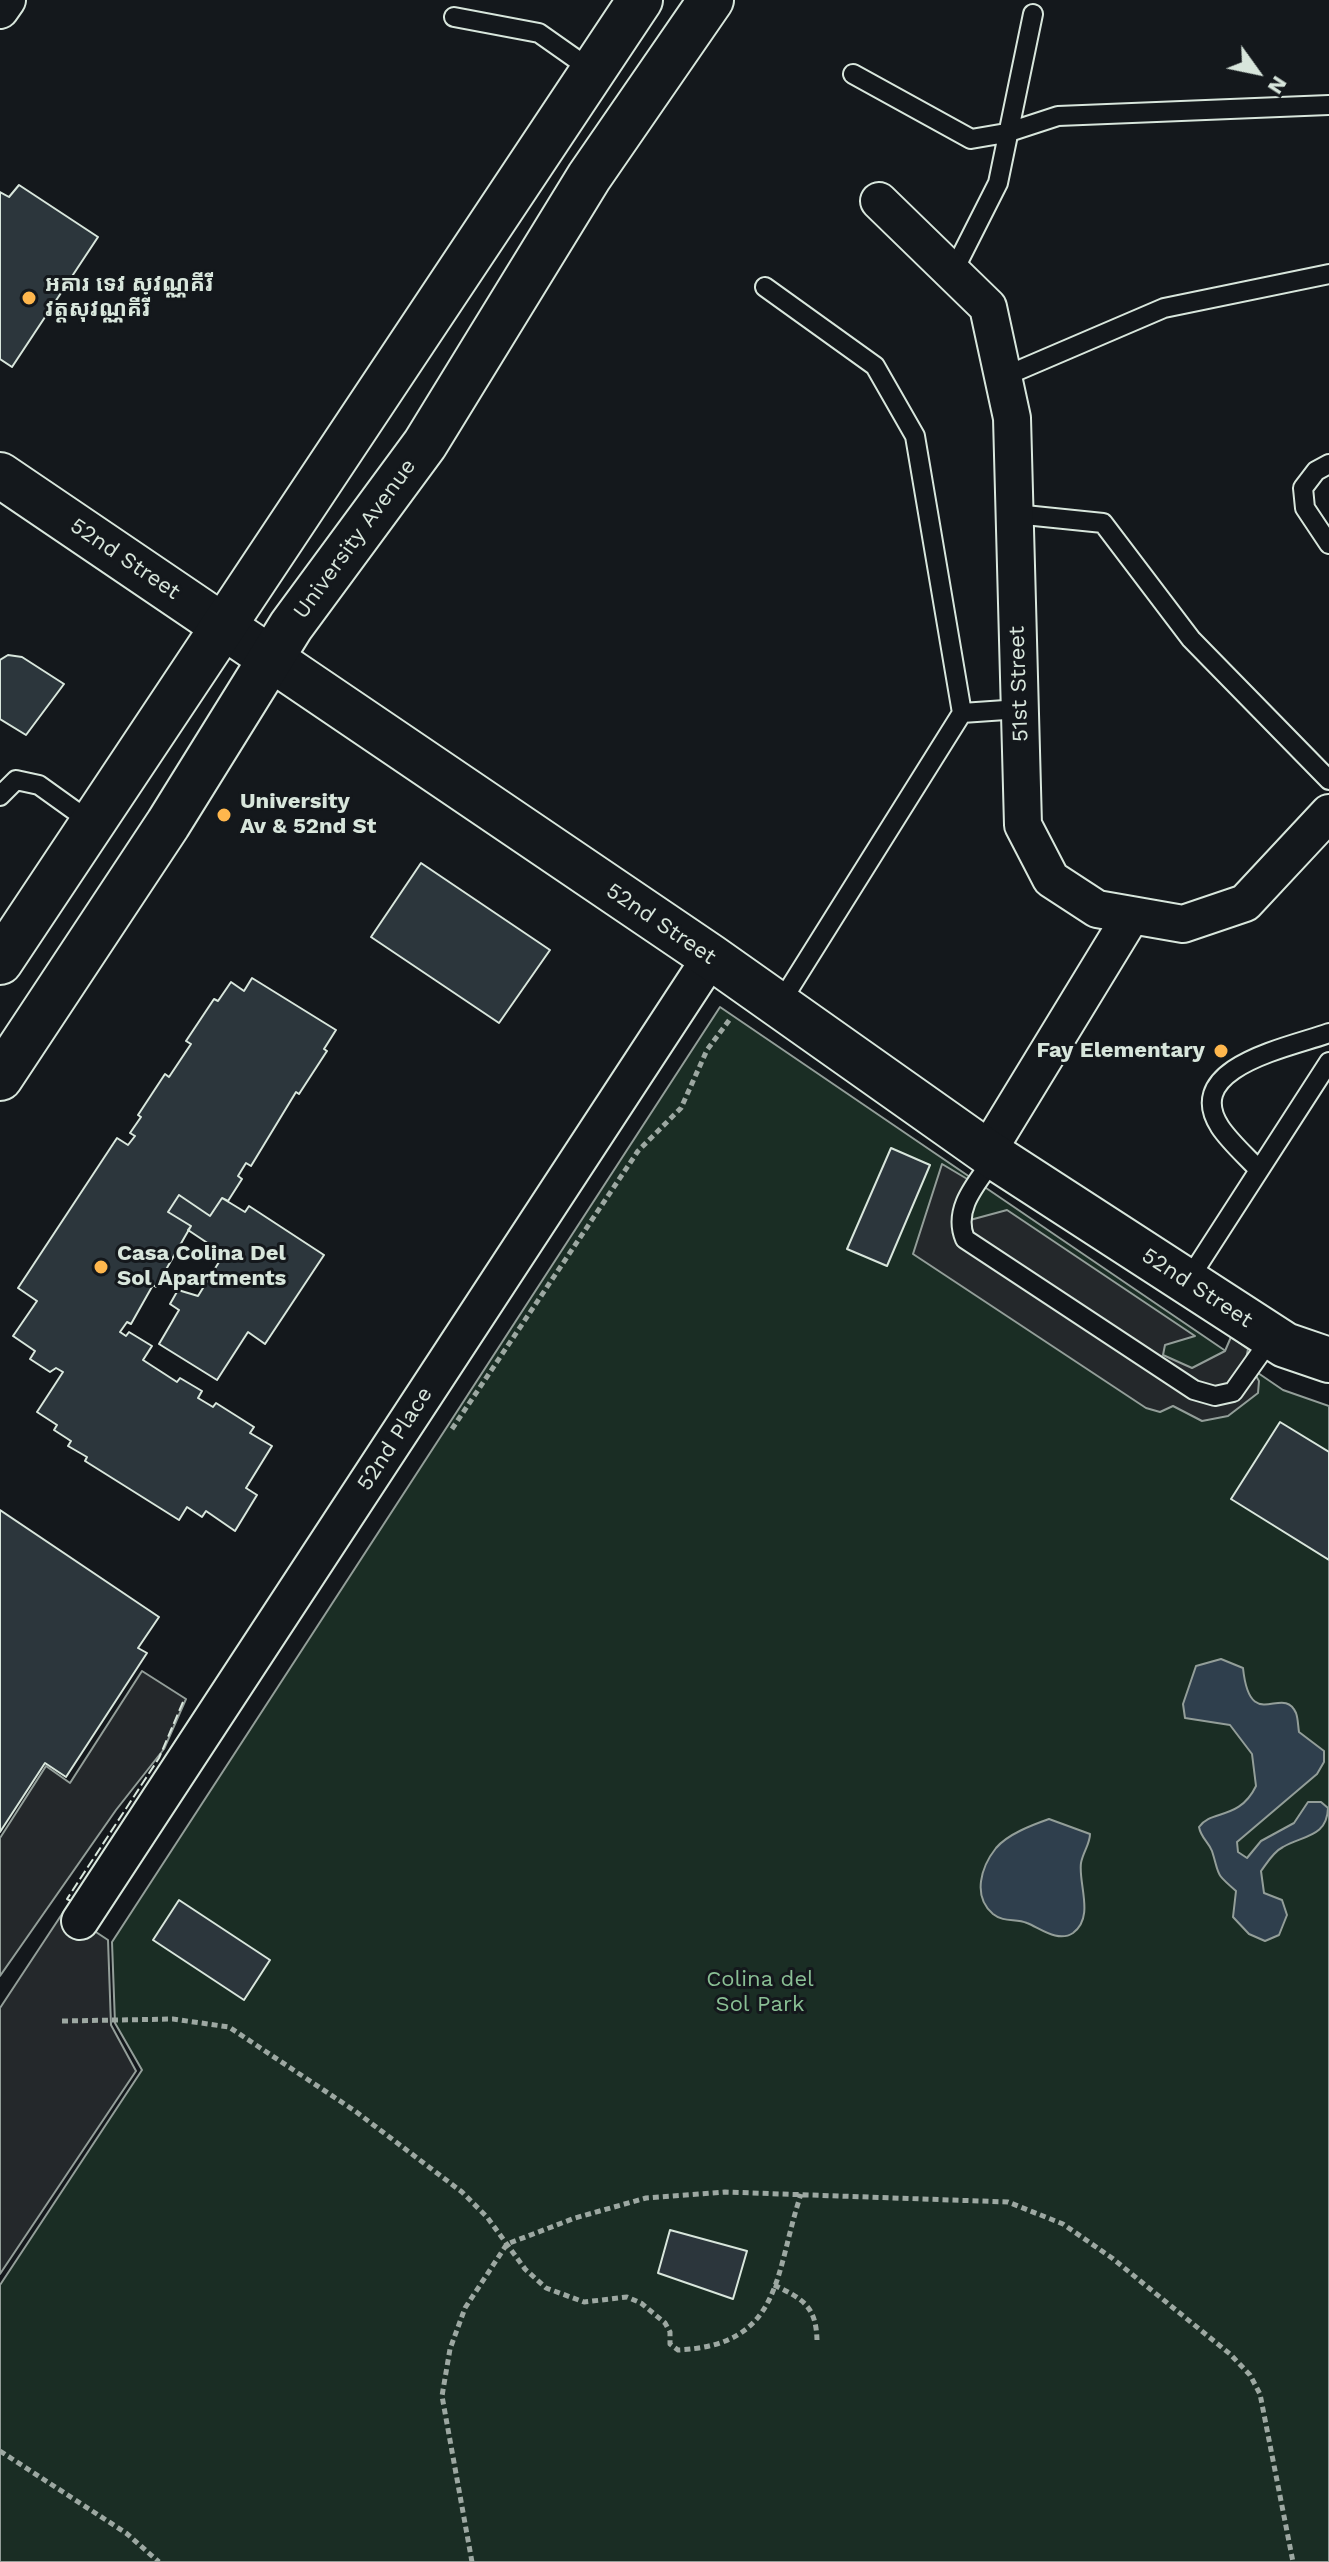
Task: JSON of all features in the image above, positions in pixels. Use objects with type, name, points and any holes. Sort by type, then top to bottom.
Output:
[{"type":"main road","points":[[0,962],[640,0]]},
{"type":"main road","name":"University Avenue","points":[[0,1078],[168,824],[271,657],[425,444],[589,177],[711,0]]},
{"type":"main road","name":"52nd Street","points":[[4,486],[271,657],[711,957],[991,1154],[1285,1345],[1329,1360]]},
{"type":"street","points":[[0,10],[7,0]]},
{"type":"street","name":"51st Street","points":[[879,201],[988,307],[1012,418],[1023,825],[1051,879],[1097,909],[1183,924],[1245,903],[1329,813]]},
{"type":"street","points":[[991,1154],[1131,916]]},
{"type":"street","name":"52nd Place","points":[[80,1921],[711,957]]},
{"type":"lane","points":[[952,274],[998,183],[1033,14]]},
{"type":"lane","points":[[454,17],[539,33],[593,71]]},
{"type":"lane","points":[[853,74],[971,139],[1006,133],[1058,116],[1329,105]]},
{"type":"lane","points":[[1003,377],[1164,308],[1329,274]]},
{"type":"lane","points":[[765,287],[875,366],[915,436],[962,713],[779,1005]]},
{"type":"lane","points":[[1329,464],[1316,471],[1303,488],[1305,508],[1329,544]]},
{"type":"lane","points":[[1015,514],[1103,523],[1191,639],[1329,780]]},
{"type":"lane","points":[[962,713],[1020,709]]},
{"type":"lane","points":[[0,796],[16,780],[39,785],[92,823]]},
{"type":"lane","points":[[1258,1169],[1219,1126],[1211,1099],[1221,1076],[1247,1062],[1329,1033]]},
{"type":"lane","points":[[1187,1282],[1329,1062]]},
{"type":"lane","points":[[991,1154],[964,1202],[959,1225],[965,1239],[1194,1390],[1215,1396],[1233,1392],[1272,1337]]},
{"type":"path","points":[[446,1438],[638,1151],[681,1108],[707,1050],[735,1015]]},
{"type":"path","points":[[62,2021],[173,2019],[229,2027],[355,2111],[462,2192],[525,2269],[546,2288],[584,2302],[627,2297],[652,2309],[670,2332],[670,2344],[678,2350],[738,2338],[763,2315],[802,2194]]},
{"type":"path","points":[[472,2562],[442,2396],[450,2349],[465,2308],[507,2244],[575,2218],[646,2198],[725,2192],[1008,2202],[1063,2224],[1112,2258],[1207,2333],[1250,2375],[1260,2394],[1293,2562]]},
{"type":"path","points":[[774,2285],[801,2298],[816,2319],[817,2340]]},
{"type":"path","points":[[0,2451],[126,2533],[159,2562]]},
{"type":"green space","name":"Colina del Sol Park","points":[[720,1007],[1283,1390],[1329,1406],[1329,2562],[0,2562],[0,2285],[142,2070],[115,2023],[112,1942]]},
{"type":"shaded area","points":[[942,1164],[979,1186],[970,1220],[1007,1210],[1195,1336],[1165,1345],[1163,1355],[1192,1368],[1225,1351],[1231,1337],[1248,1349],[1246,1359],[1259,1381],[1258,1393],[1228,1416],[1202,1421],[1173,1406],[1160,1412],[1146,1408],[913,1254]]},
{"type":"shaded area","points":[[142,1671],[186,1699],[164,1749],[116,1810],[0,1976],[0,1838],[46,1766],[70,1783]]},
{"type":"shaded area","points":[[64,1911],[108,1940],[111,2025],[136,2071],[0,2274],[0,2008]]},
{"type":"water","points":[[1221,1659],[1243,1668],[1247,1688],[1252,1699],[1259,1704],[1290,1705],[1297,1715],[1299,1732],[1324,1751],[1324,1762],[1317,1774],[1237,1842],[1238,1852],[1247,1858],[1261,1841],[1294,1823],[1308,1802],[1321,1802],[1328,1808],[1327,1818],[1319,1830],[1279,1849],[1261,1871],[1264,1893],[1282,1900],[1287,1915],[1279,1935],[1265,1941],[1249,1934],[1233,1917],[1236,1891],[1219,1873],[1199,1827],[1211,1818],[1242,1805],[1256,1786],[1252,1754],[1230,1725],[1185,1718],[1183,1704],[1196,1666]]},
{"type":"water","points":[[1049,1819],[1090,1834],[1081,1863],[1083,1918],[1080,1926],[1067,1936],[1055,1936],[1023,1922],[997,1917],[982,1899],[983,1872],[996,1848],[1014,1834]]},
{"type":"building","name":"អគារ ទេវ សុវណ្ណគីរី វត្តសុវណ្ណគីរី","points":[[19,185],[98,237],[12,367],[0,359],[0,192],[9,197]]},
{"type":"building","points":[[8,655],[22,657],[64,684],[26,735],[0,719],[0,660]]},
{"type":"building","points":[[421,863],[550,950],[499,1023],[371,937]]},
{"type":"building","name":"Casa Colina Del Sol Apartments","points":[[252,978],[336,1030],[324,1049],[327,1051],[299,1094],[296,1092],[251,1166],[246,1163],[238,1176],[242,1179],[228,1201],[222,1198],[210,1216],[179,1195],[168,1212],[191,1226],[156,1287],[153,1285],[131,1324],[127,1322],[120,1332],[126,1336],[129,1332],[152,1346],[143,1360],[177,1382],[180,1378],[202,1391],[198,1398],[213,1407],[216,1403],[254,1427],[250,1433],[272,1446],[246,1488],[257,1495],[235,1531],[206,1511],[202,1517],[187,1507],[179,1520],[85,1461],[87,1457],[68,1446],[71,1441],[54,1430],[57,1425],[37,1412],[63,1372],[56,1368],[50,1372],[30,1359],[35,1351],[13,1336],[37,1301],[18,1288],[117,1138],[128,1145],[135,1136],[130,1133],[141,1117],[138,1115],[165,1074],[169,1077],[191,1044],[186,1041],[214,999],[218,1001],[231,982],[244,991]]},
{"type":"building","points":[[891,1148],[930,1165],[887,1266],[847,1249]]},
{"type":"building","points":[[179,1195],[210,1216],[222,1198],[245,1212],[249,1206],[324,1255],[265,1344],[248,1332],[217,1380],[159,1344],[179,1310],[170,1304],[178,1290],[198,1296],[224,1254],[188,1230],[191,1226],[168,1212]]},
{"type":"building","points":[[1280,1422],[1329,1452],[1329,1560],[1231,1499]]},
{"type":"building","points":[[0,1510],[159,1617],[138,1648],[147,1653],[66,1777],[45,1763],[0,1832]]},
{"type":"building","points":[[179,1900],[270,1960],[244,2000],[153,1940]]},
{"type":"building","points":[[670,2230],[747,2251],[733,2299],[658,2273]]},
{"type":"fence","points":[[71,1901],[67,1899],[159,1758],[183,1702]]},
{"type":"place","name":"អគារ ទេវ សុវណ្ណគីរី វត្តសុវណ្ណគីរី","points":[[29,298]]},
{"type":"place","name":"University Av & 52nd St","points":[[224,815]]},
{"type":"place","name":"Fay Elementary","points":[[1221,1051]]},
{"type":"place","name":"Casa Colina Del Sol Apartments","points":[[101,1267]]}]
